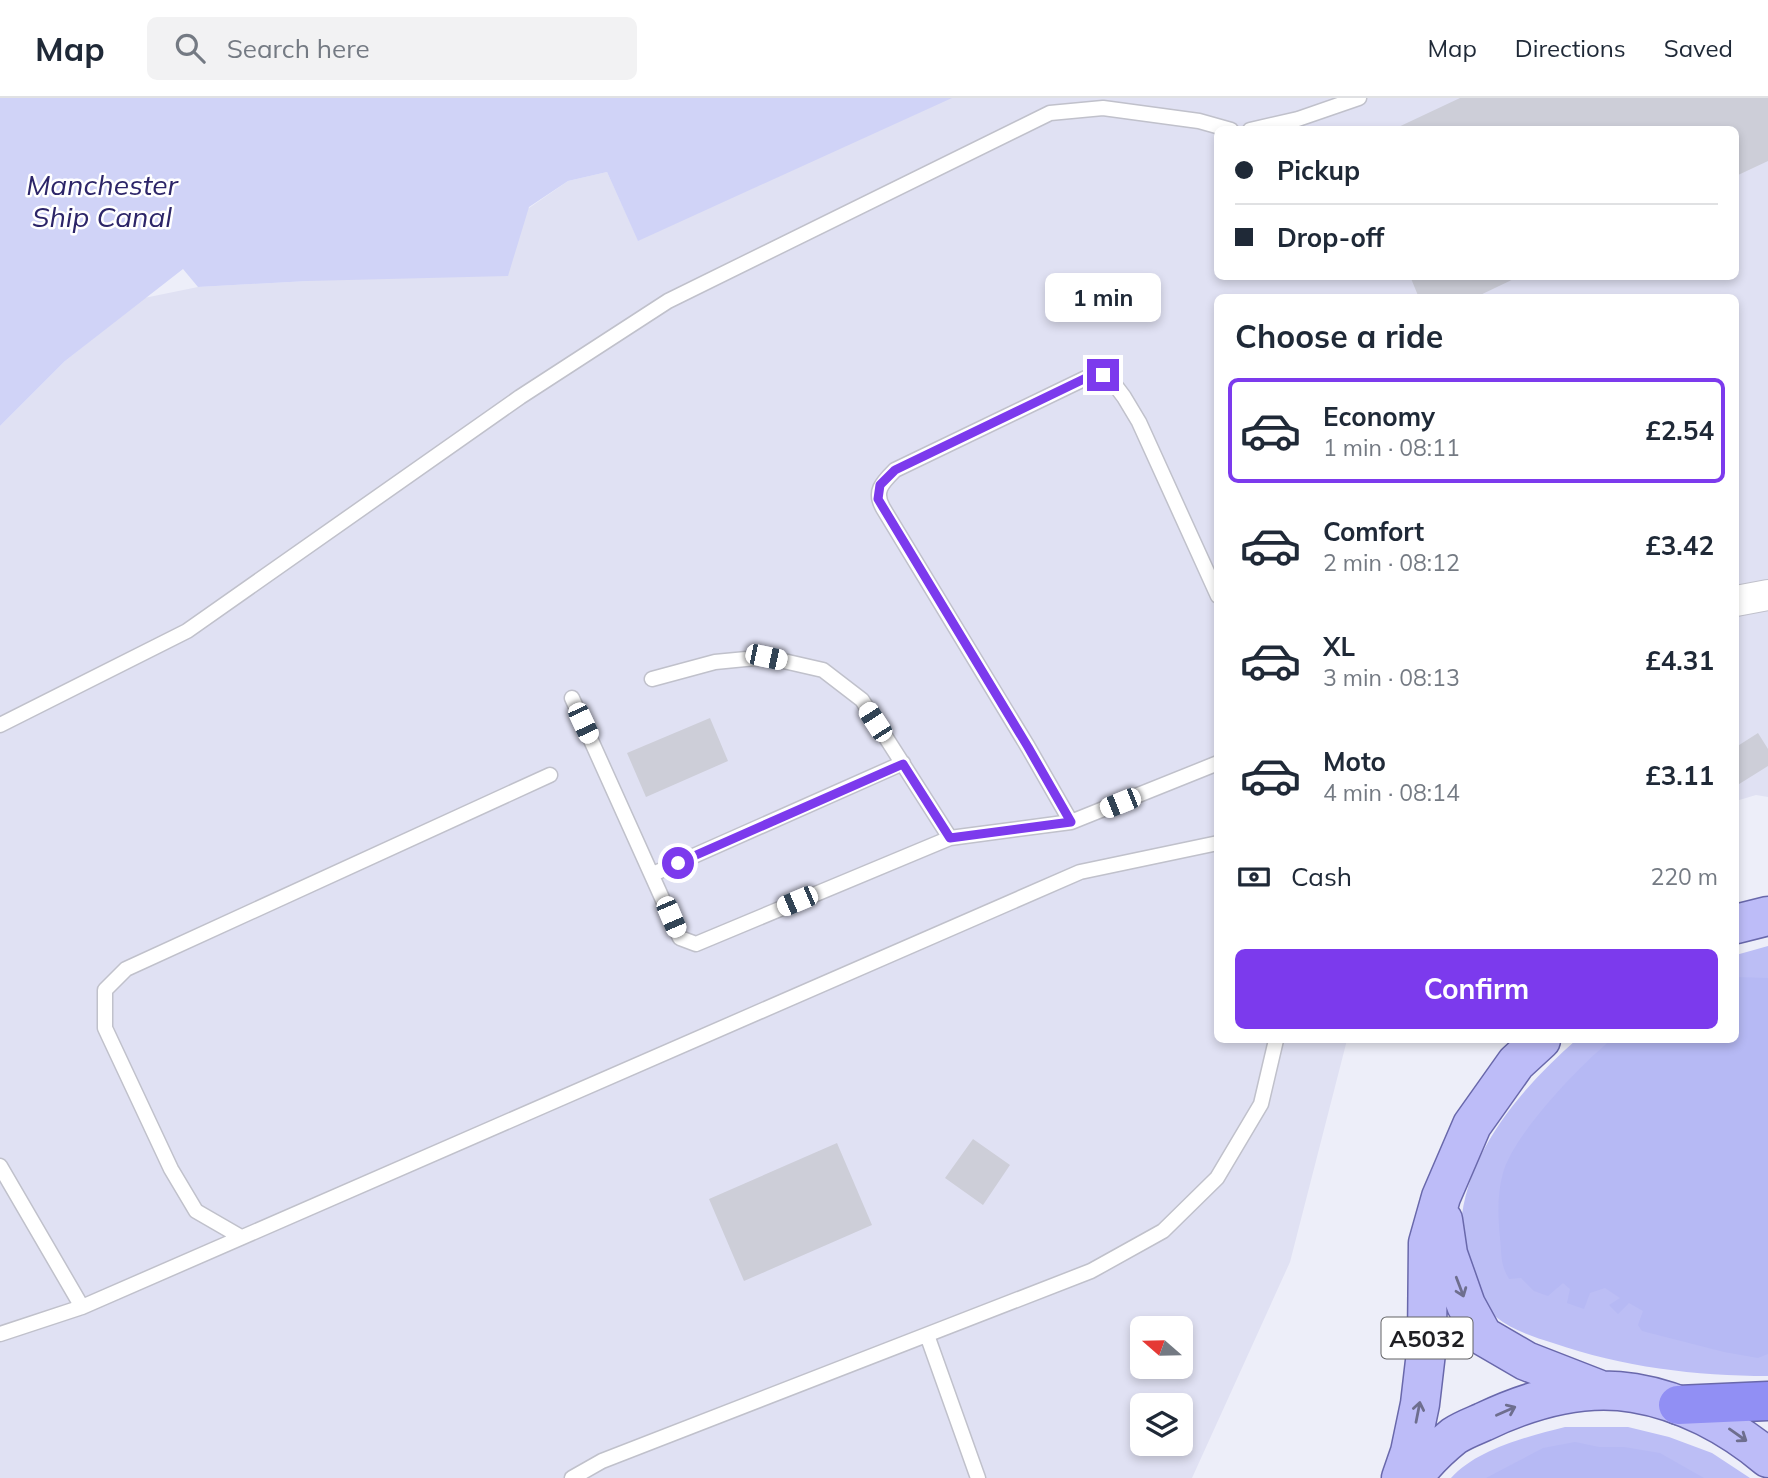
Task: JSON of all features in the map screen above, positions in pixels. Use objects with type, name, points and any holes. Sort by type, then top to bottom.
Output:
[{"type":"highway","points":[[1678,1405],[1768,1401]]},
{"type":"main road","points":[[1739,923],[1768,916]]},
{"type":"main road","name":"A5032","points":[[1401,1478],[1410,1452],[1420,1404],[1427,1343],[1428,1243],[1441,1197],[1472,1125],[1516,1063],[1538,1043]]},
{"type":"main road","name":"A5032","points":[[1441,1197],[1448,1254],[1466,1305],[1483,1336],[1526,1361],[1606,1392]]},
{"type":"main road","name":"A5032","points":[[1413,1478],[1424,1464],[1456,1435],[1515,1407],[1576,1391],[1633,1393],[1678,1405],[1726,1426],[1768,1458]]},
{"type":"street","points":[[1739,600],[1768,595]]},
{"type":"lane","points":[[1267,126],[1298,119],[1359,98]]},
{"type":"lane","points":[[0,725],[187,631],[520,397],[668,301],[1050,113],[1104,108],[1199,121],[1217,126]]},
{"type":"lane","points":[[1071,822],[878,499],[880,485],[895,470],[1088,377],[1103,375],[1112,381],[1139,422],[1214,587]]},
{"type":"lane","points":[[652,679],[715,662],[766,657],[823,670],[862,701],[950,838]]},
{"type":"lane","points":[[572,698],[680,939],[696,944],[950,838],[1071,822],[1214,765]]},
{"type":"lane","points":[[653,874],[903,764]]},
{"type":"lane","points":[[241,1237],[196,1211],[171,1169],[106,1028],[105,990],[126,969],[550,775]]},
{"type":"lane","points":[[0,1334],[82,1307],[1080,872],[1214,844]]},
{"type":"lane","points":[[572,1478],[602,1461],[1091,1271],[1163,1231],[1217,1178],[1223,1168],[1261,1104],[1275,1043]]},
{"type":"lane","points":[[0,1166],[82,1307]]},
{"type":"lane","points":[[927,1335],[978,1478]]},
{"type":"shaded area","points":[[950,98],[1768,98],[1768,797],[1756,795],[1739,800],[1739,294],[1214,294],[1214,1043],[1346,1043],[1290,1262],[1192,1478],[0,1478],[0,426],[65,361],[144,298],[198,287],[308,281],[529,208],[568,181],[607,172],[638,240]]},
{"type":"shaded area","points":[[1768,946],[1768,1376],[1687,1372],[1632,1364],[1546,1341],[1502,1322],[1479,1296],[1461,1247],[1462,1216],[1468,1187],[1479,1158],[1494,1132],[1533,1082],[1573,1043],[1739,1043],[1739,954]]},
{"type":"shaded area","points":[[1739,977],[1768,978],[1768,1354],[1758,1358],[1724,1352],[1642,1331],[1638,1325],[1643,1311],[1629,1303],[1618,1314],[1609,1305],[1620,1298],[1605,1288],[1590,1293],[1584,1309],[1567,1303],[1570,1289],[1563,1283],[1548,1296],[1534,1291],[1521,1278],[1509,1279],[1502,1259],[1498,1206],[1503,1173],[1509,1157],[1533,1121],[1582,1066],[1608,1043],[1739,1043]]},
{"type":"shaded area","points":[[1565,1427],[1628,1427],[1669,1437],[1712,1453],[1750,1478],[1451,1478],[1489,1451],[1520,1439]]},
{"type":"shaded area","points":[[1575,1442],[1660,1453],[1704,1478],[1486,1478],[1543,1448]]},
{"type":"water","name":"Manchester Ship Canal","points":[[0,98],[952,98],[638,241],[607,172],[568,181],[529,207],[508,276],[198,287],[183,269],[65,361],[0,426]]},
{"type":"building","points":[[1460,98],[1768,98],[1768,161],[1739,175],[1739,126],[1400,126]]},
{"type":"building","points":[[1412,280],[1512,280],[1482,294],[1417,294]]},
{"type":"building","points":[[710,718],[728,761],[646,797],[627,753]]},
{"type":"building","points":[[1758,733],[1768,749],[1768,766],[1739,784],[1739,745]]},
{"type":"building","points":[[973,1139],[1010,1165],[983,1205],[945,1178]]},
{"type":"building","points":[[837,1143],[872,1225],[744,1281],[709,1199]]},
{"type":"route","points":[[678,863],[903,764],[950,838],[1071,822],[878,499],[880,485],[895,470],[1088,377],[1103,375]]}]
